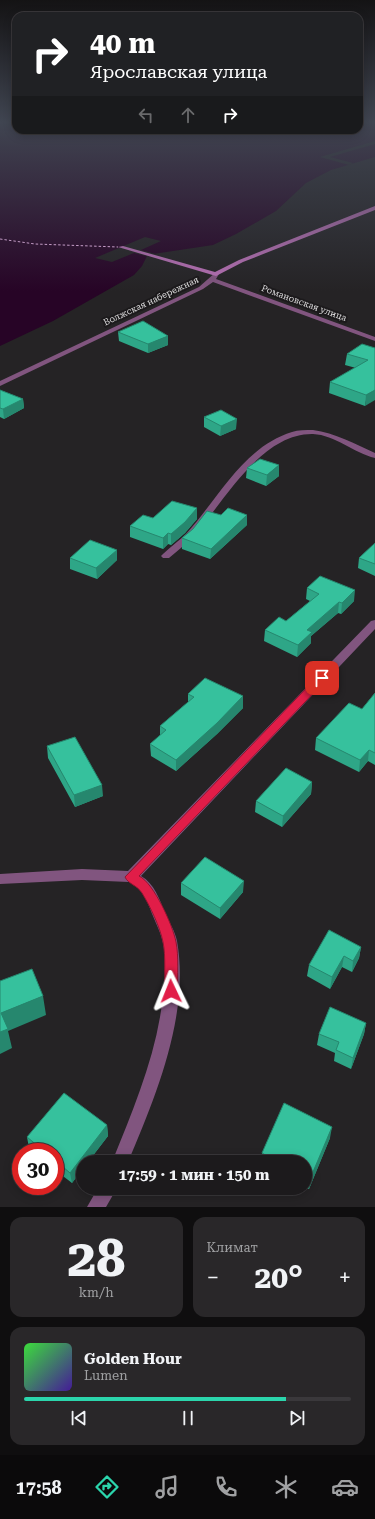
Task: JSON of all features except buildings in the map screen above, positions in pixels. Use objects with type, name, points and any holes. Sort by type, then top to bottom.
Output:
[{"type":"street","name":"Волжская набережная","points":[[0,384],[201,288],[227,268],[288,244],[345,218],[375,208]]},
{"type":"street","points":[[121,247],[214,277]]},
{"type":"street","name":"Романовская улица","points":[[214,277],[227,285],[375,339]]},
{"type":"street","points":[[166,556],[188,537],[249,463],[279,440],[295,433],[315,432],[375,456]]},
{"type":"street","points":[[131,877],[375,623]]},
{"type":"street","points":[[0,879],[93,874],[131,877],[142,883],[156,907],[170,942],[171,991],[161,1052],[140,1116],[123,1155]]},
{"type":"street","points":[[96,1207],[104,1195]]},
{"type":"shaded area","points":[[0,178],[315,178],[306,183],[276,211],[236,234],[213,245],[147,256],[142,266],[134,275],[53,321],[0,346]]},
{"type":"pier","points":[[145,237],[161,241],[141,250],[159,255],[150,257],[134,253],[112,262],[95,258]]},
{"type":"ferry route","points":[[0,239],[35,244],[118,247]]},
{"type":"route","points":[[171,991],[170,942],[156,907],[147,890],[142,883],[131,877],[322,678]]}]
